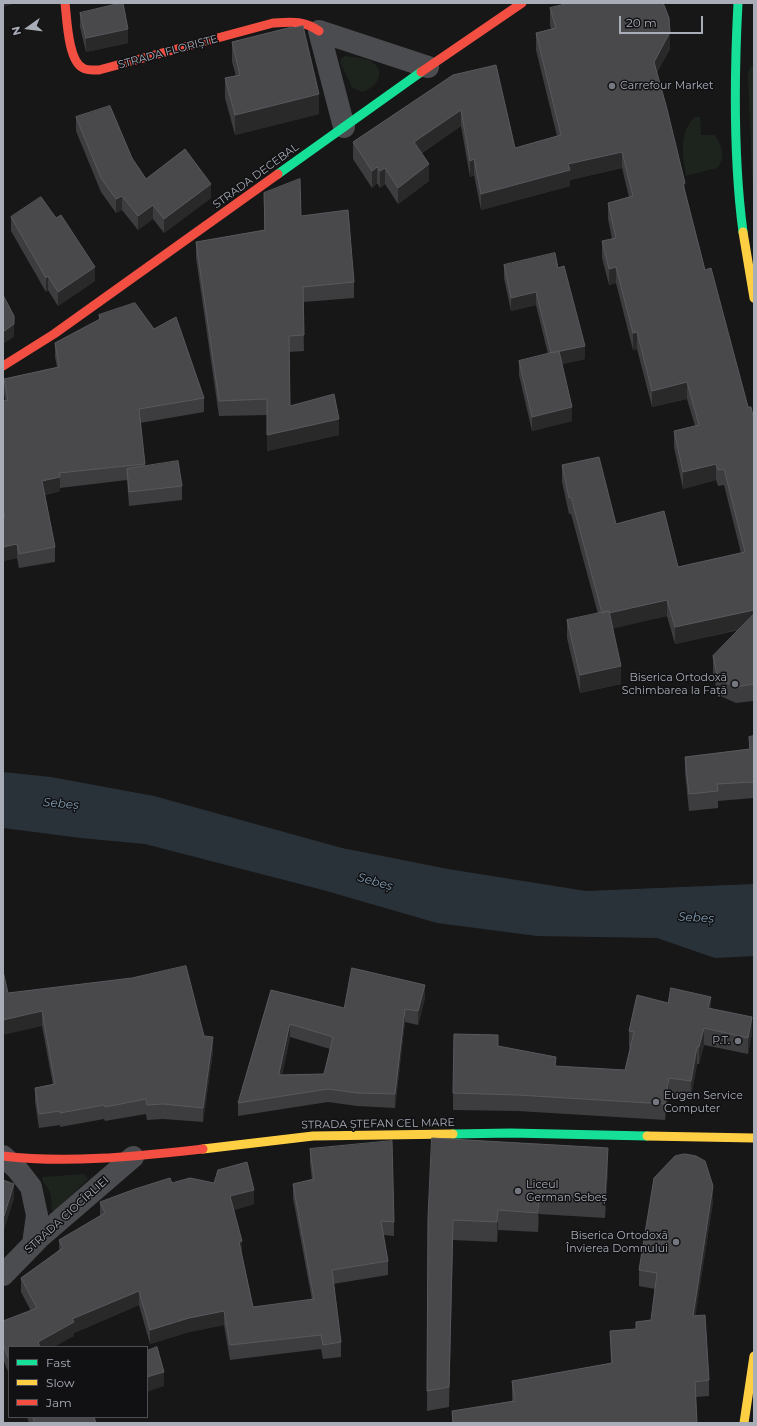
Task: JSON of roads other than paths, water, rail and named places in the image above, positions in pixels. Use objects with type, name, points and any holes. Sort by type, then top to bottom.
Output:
[{"type":"street","name":"STRADA FLORIȘTE","points":[[65,3],[72,53],[76,62],[82,68],[89,70],[99,70],[273,23],[297,22],[310,25],[319,31],[428,67]]},
{"type":"street","name":"STRADA DECEBAL","points":[[3,366],[54,334],[428,67],[522,3]]},
{"type":"street","points":[[738,3],[735,61],[737,173],[744,250],[754,298]]},
{"type":"street","points":[[319,31],[344,127]]},
{"type":"street","name":"STRADA ȘTEFAN CEL MARE","points":[[3,1156],[29,1159],[133,1157],[313,1136],[511,1133],[754,1138]]},
{"type":"street","points":[[3,1156],[17,1169],[31,1187],[37,1215],[33,1244]]},
{"type":"street","name":"STRADA CIOCÎRLIEI","points":[[3,1275],[33,1244],[133,1157]]},
{"type":"street","points":[[744,1423],[754,1356]]},
{"type":"water","name":"Sebeș","points":[[3,772],[51,777],[154,796],[342,848],[448,869],[586,891],[754,884],[754,956],[715,958],[657,938],[537,936],[437,923],[323,890],[145,844],[81,838],[3,828]]},
{"type":"place","name":"Carrefour Market","points":[[612,86]]},
{"type":"place","name":"Biserica Ortodoxă Schimbarea la Față","points":[[735,684]]},
{"type":"place","name":"P.T.","points":[[738,1041]]},
{"type":"place","name":"Eugen Service Computer","points":[[656,1102]]},
{"type":"place","name":"Liceul German Sebeș","points":[[518,1191]]},
{"type":"place","name":"Biserica Ortodoxă Învierea Domnului","points":[[676,1242]]}]
